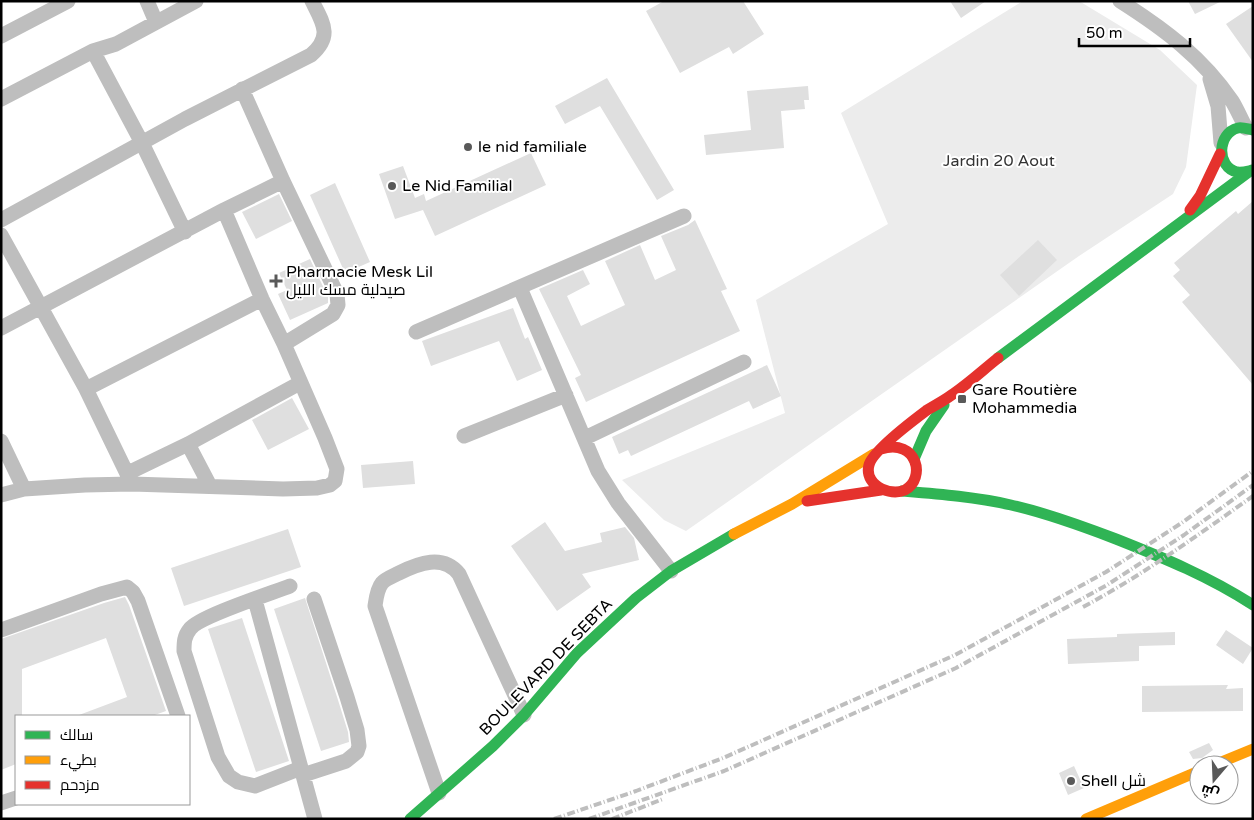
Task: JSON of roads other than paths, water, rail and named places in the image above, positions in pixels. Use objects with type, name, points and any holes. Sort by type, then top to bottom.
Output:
[{"type":"street","points":[[1,36],[68,1]]},
{"type":"street","points":[[146,1],[156,22]]},
{"type":"street","points":[[1,99],[93,51],[116,44],[196,1]]},
{"type":"street","points":[[1,220],[242,89],[311,55],[322,45],[324,39],[319,14],[312,1]]},
{"type":"street","points":[[1126,3],[1182,44],[1208,70],[1250,129]]},
{"type":"street","points":[[93,51],[142,143],[185,232]]},
{"type":"street","points":[[1208,70],[1218,106],[1222,160],[1237,172],[1251,170]]},
{"type":"street","points":[[242,89],[337,294],[338,305],[333,314],[284,344]]},
{"type":"street","points":[[1180,222],[1200,196],[1225,136],[1238,128],[1250,129]]},
{"type":"street","points":[[976,500],[933,480],[915,463],[910,453],[896,446],[878,451],[869,463],[869,474],[873,483],[881,490],[895,493],[908,487],[913,481],[915,463],[918,447],[932,421],[952,395],[1013,346],[1251,170]]},
{"type":"street","points":[[1,328],[224,210],[283,181]]},
{"type":"street","points":[[1,495],[24,489],[85,485],[130,479],[186,487],[305,488],[330,485],[335,481],[337,469],[224,210]]},
{"type":"street","points":[[416,332],[684,216]]},
{"type":"street","points":[[1,235],[86,389],[130,479]]},
{"type":"street","points":[[520,288],[606,486],[671,571]]},
{"type":"street","points":[[86,389],[262,299]]},
{"type":"street","points":[[585,438],[744,362]]},
{"type":"street","points":[[130,479],[188,444],[300,383]]},
{"type":"street","points":[[464,436],[566,395]]},
{"type":"street","name":"BOULEVARD DE SEBTA","points":[[410,819],[493,746],[524,715],[577,653],[636,598],[671,571],[747,526],[792,504],[878,451],[918,417],[952,395]]},
{"type":"street","points":[[1,441],[24,489]]},
{"type":"street","points":[[188,444],[210,486]]},
{"type":"street","name":"BOULEVARD DE SEBTA","points":[[792,504],[881,490]]},
{"type":"street","points":[[902,491],[976,500],[1012,506],[1042,514],[1132,546],[1181,566],[1232,591],[1253,605]]},
{"type":"street","points":[[439,793],[375,606],[382,582],[415,564],[427,562],[448,564],[454,568],[460,574],[524,715]]},
{"type":"street","points":[[290,586],[202,620],[192,626],[184,640],[184,651],[218,757],[229,776],[238,782],[255,786],[346,761],[357,752],[359,746],[357,730],[314,599]]},
{"type":"street","points":[[1,630],[101,594],[127,587],[130,588],[138,601],[178,715]]},
{"type":"street","points":[[255,600],[315,819]]},
{"type":"street","points":[[1239,755],[1253,750]]},
{"type":"street","points":[[1086,819],[1189,775]]},
{"type":"street","points":[[1,803],[15,798]]},
{"type":"railway","points":[[554,819],[636,791],[723,758],[955,655],[1106,572],[1183,522],[1253,471]]},
{"type":"railway","points":[[589,819],[724,771],[956,668],[1107,585],[1184,535],[1253,485]]},
{"type":"railway","points":[[1083,607],[1149,568],[1253,496]]},
{"type":"railway","points":[[612,819],[663,799]]},
{"type":"place","name":"le nid familiale","points":[[468,147]]},
{"type":"place","name":"Le Nid Familial","points":[[392,186]]},
{"type":"place","name":"Pharmacie Mesk Lil صيدلية مسك الليل","points":[[276,281]]},
{"type":"place","name":"Gare Routière Mohammedia","points":[[962,399]]},
{"type":"place","name":"Shell شل","points":[[1071,781]]},
{"type":"park label","name":"Jardin 20 Aout","points":[[999,161]]}]
